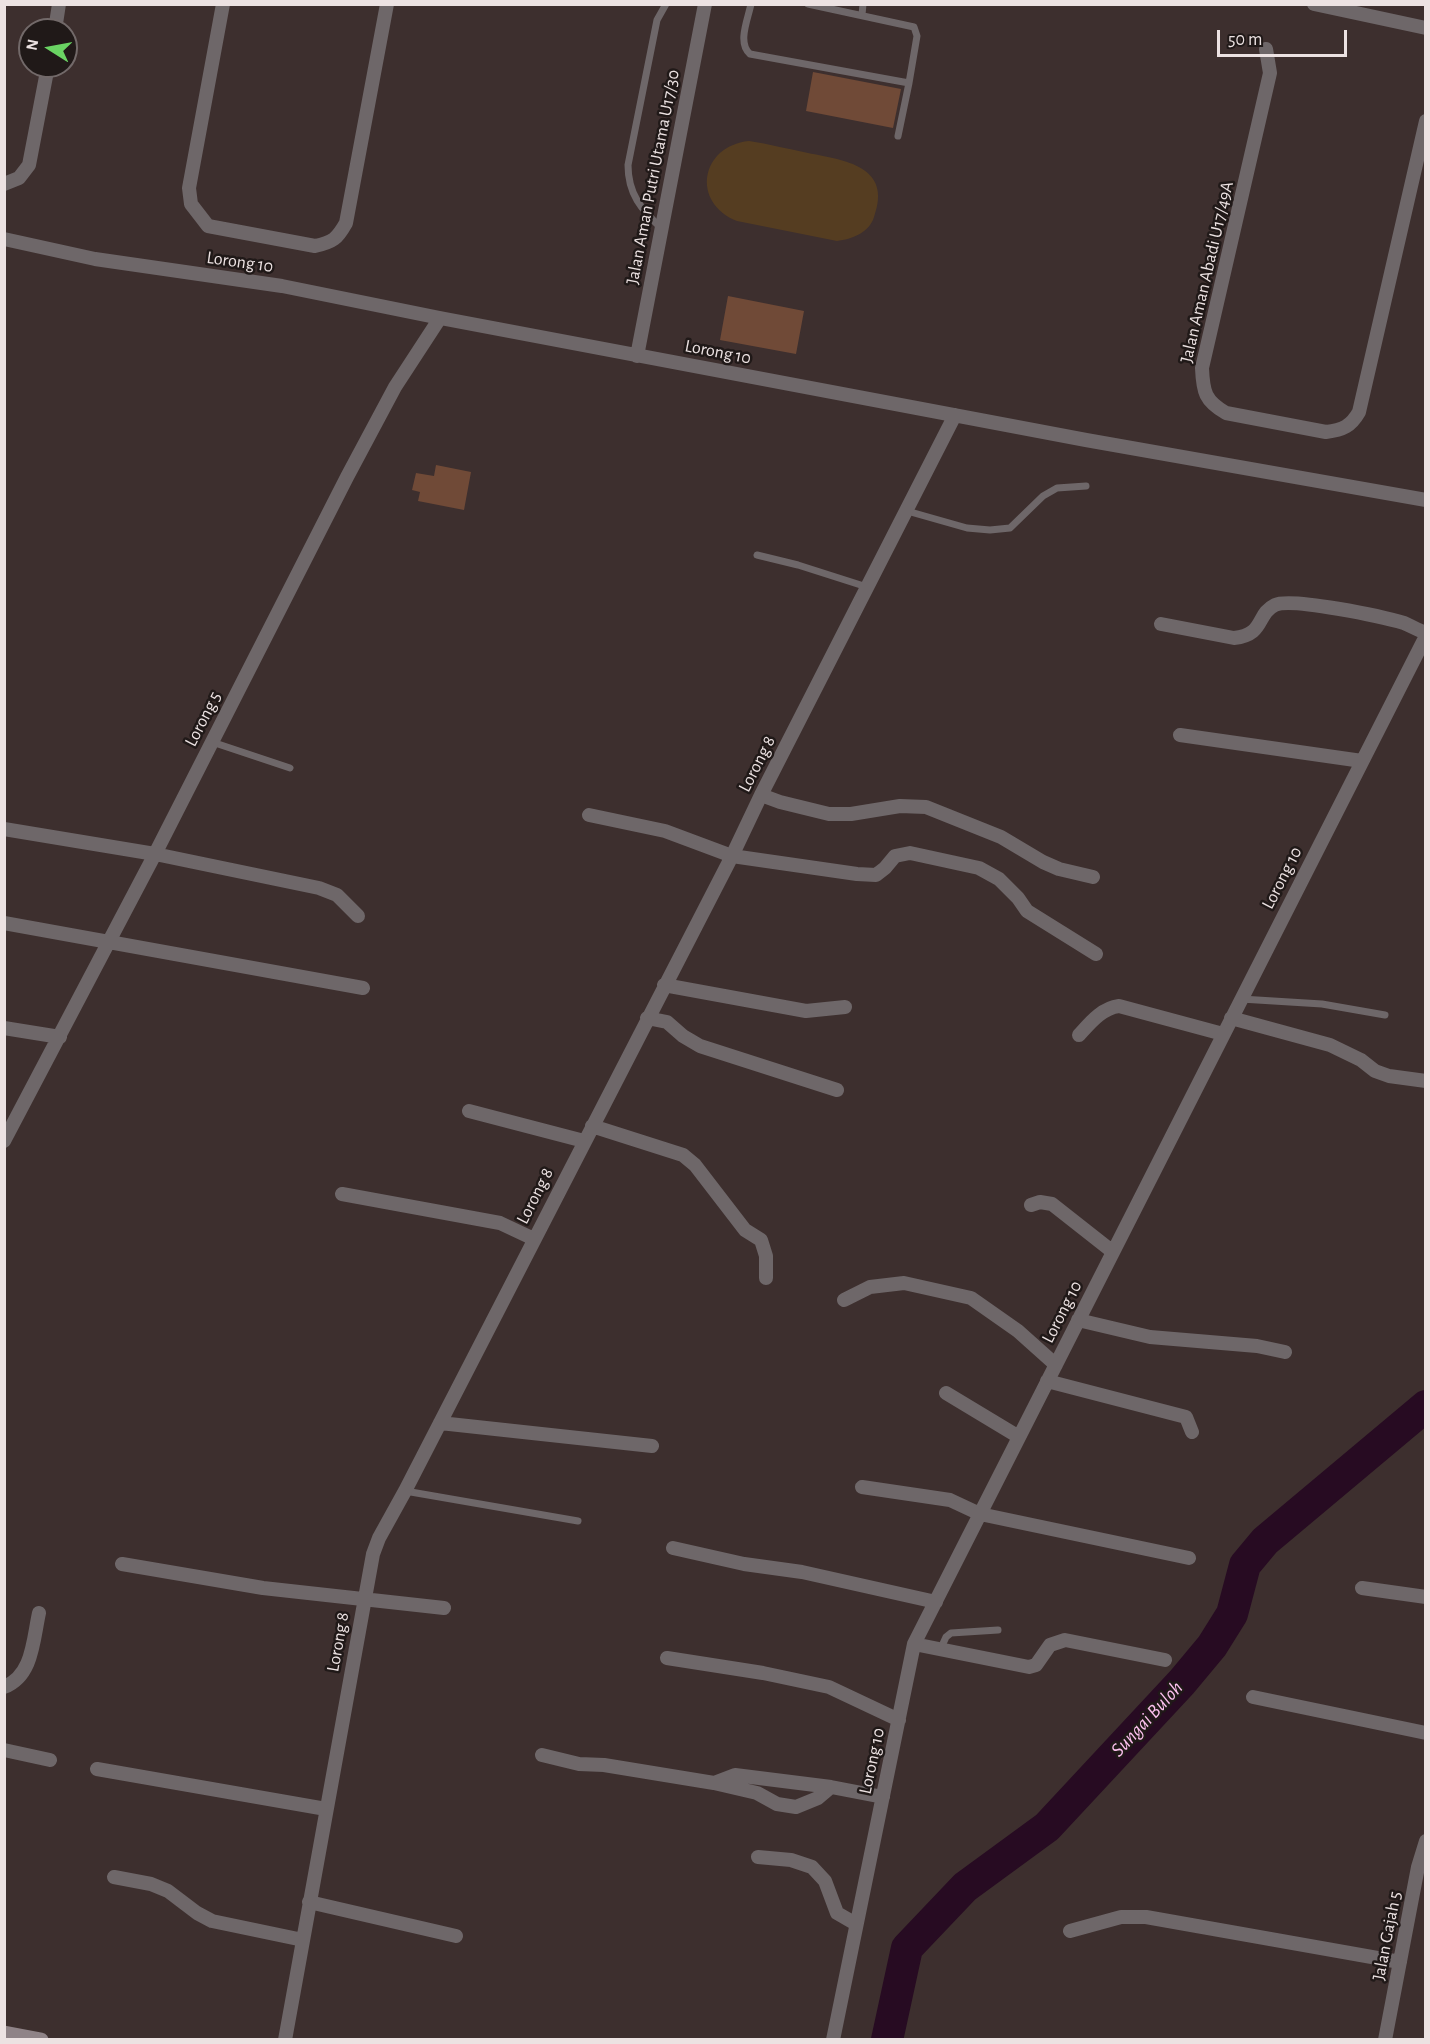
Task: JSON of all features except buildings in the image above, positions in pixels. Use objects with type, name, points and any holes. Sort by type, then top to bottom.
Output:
[{"type":"street","points":[[224,4],[189,188],[191,204],[208,226],[315,246],[331,243],[340,235],[346,223],[387,4]]},
{"type":"street","name":"Jalan Aman Putri Utama U17/30","points":[[637,356],[705,4]]},
{"type":"street","points":[[1314,4],[1425,28]]},
{"type":"street","name":"Jalan Aman Abadi U17/49A","points":[[1266,49],[1270,73],[1202,368],[1207,397],[1213,405],[1226,412],[1326,432],[1340,431],[1353,423],[1359,412],[1425,121]]},
{"type":"street","points":[[4,184],[20,178],[29,165],[46,78]]},
{"type":"street","name":"Lorong 10","points":[[4,239],[95,259],[282,286],[637,356],[1425,500]]},
{"type":"street","name":"Lorong 5","points":[[6,1133],[109,944],[395,387],[440,318]]},
{"type":"street","name":"Lorong 8","points":[[285,2040],[373,1554],[378,1538],[405,1491],[732,856],[955,415]]},
{"type":"street","points":[[1161,624],[1234,638],[1245,637],[1253,632],[1270,608],[1279,603],[1303,604],[1391,620],[1425,635]]},
{"type":"street","name":"Lorong 10","points":[[833,2040],[914,1644],[1362,761],[1418,664],[1425,635]]},
{"type":"street","points":[[1180,735],[1362,761]]},
{"type":"street","points":[[761,795],[829,814],[851,814],[900,806],[926,807],[1002,837],[1059,869],[1093,877]]},
{"type":"street","points":[[589,815],[664,831],[732,856],[856,874],[876,875],[895,856],[910,853],[979,868],[999,879],[1027,911],[1096,954]]},
{"type":"street","points":[[4,829],[155,854],[319,888],[337,895],[358,916]]},
{"type":"street","points":[[4,923],[109,944],[363,988]]},
{"type":"street","points":[[664,985],[806,1011],[845,1007]]},
{"type":"street","points":[[1079,1035],[1094,1019],[1112,1007],[1119,1006],[1223,1034]]},
{"type":"street","points":[[647,1018],[667,1022],[683,1036],[700,1046],[837,1090]]},
{"type":"street","points":[[1231,1018],[1330,1045],[1361,1060],[1375,1071],[1389,1076],[1425,1081]]},
{"type":"street","points":[[4,1028],[60,1037]]},
{"type":"street","points":[[469,1111],[584,1141]]},
{"type":"street","points":[[592,1126],[683,1155],[695,1165],[745,1230],[761,1240],[766,1256],[766,1278]]},
{"type":"street","points":[[342,1194],[500,1223],[534,1239]]},
{"type":"street","points":[[1030,1205],[1040,1202],[1052,1204],[1113,1252]]},
{"type":"street","points":[[844,1300],[870,1287],[904,1283],[971,1298],[993,1311],[1056,1365]]},
{"type":"street","points":[[1078,1320],[1150,1337],[1257,1346],[1285,1352]]},
{"type":"street","points":[[1047,1381],[1186,1417],[1192,1432]]},
{"type":"street","points":[[946,1393],[1019,1437]]},
{"type":"street","points":[[440,1423],[652,1446]]},
{"type":"street","points":[[862,1487],[950,1500],[980,1514],[1189,1558]]},
{"type":"street","points":[[673,1548],[744,1564],[802,1572],[936,1602]]},
{"type":"street","points":[[122,1564],[263,1588],[444,1608]]},
{"type":"street","points":[[1362,1588],[1425,1597]]},
{"type":"street","points":[[4,1688],[22,1677],[28,1666],[39,1613]]},
{"type":"street","points":[[914,1644],[1029,1667],[1036,1665],[1050,1645],[1065,1640],[1165,1660]]},
{"type":"street","points":[[667,1658],[763,1673],[829,1687],[899,1720]]},
{"type":"street","points":[[1253,1697],[1425,1733]]},
{"type":"street","points":[[4,1750],[50,1760]]},
{"type":"street","points":[[542,1755],[579,1764],[604,1765],[714,1783],[757,1793],[777,1804],[796,1807],[818,1798],[831,1786]]},
{"type":"street","points":[[97,1769],[326,1809]]},
{"type":"street","points":[[714,1783],[735,1775],[831,1786],[883,1797]]},
{"type":"street","name":"Jalan Gajah 5","points":[[1385,2040],[1425,1840]]},
{"type":"street","points":[[758,1857],[803,1863],[812,1867],[825,1881],[837,1913],[856,1924]]},
{"type":"street","points":[[114,1877],[151,1884],[168,1891],[197,1913],[212,1921],[303,1940]]},
{"type":"street","points":[[309,1902],[456,1936]]},
{"type":"street","points":[[1070,1931],[1121,1917],[1146,1917],[1400,1962]]},
{"type":"street","points":[[4,2033],[41,2040]]},
{"type":"lane","points":[[662,229],[642,210],[628,182],[628,165],[657,20],[666,4]]},
{"type":"lane","points":[[751,4],[744,40],[744,47],[750,54],[909,83]]},
{"type":"lane","points":[[808,4],[914,27],[917,36],[898,136]]},
{"type":"lane","points":[[862,15],[863,4]]},
{"type":"lane","points":[[907,511],[967,528],[990,530],[1010,528],[1043,496],[1057,488],[1086,486]]},
{"type":"lane","points":[[757,555],[798,565],[867,587]]},
{"type":"lane","points":[[212,742],[290,768]]},
{"type":"lane","points":[[1241,999],[1322,1004],[1385,1015]]},
{"type":"lane","points":[[405,1491],[578,1521]]},
{"type":"lane","points":[[941,1648],[946,1637],[951,1634],[998,1630]]},
{"type":"shaded area","points":[[749,141],[836,159],[862,168],[877,186],[878,200],[872,223],[859,234],[837,241],[737,221],[722,213],[713,202],[708,189],[707,176],[720,153],[733,145]]},
{"type":"waterway","name":"Sungai Buloh","points":[[887,2040],[907,1948],[965,1887],[1047,1827],[1182,1682],[1212,1646],[1232,1614],[1245,1565],[1265,1541],[1426,1406]]}]
